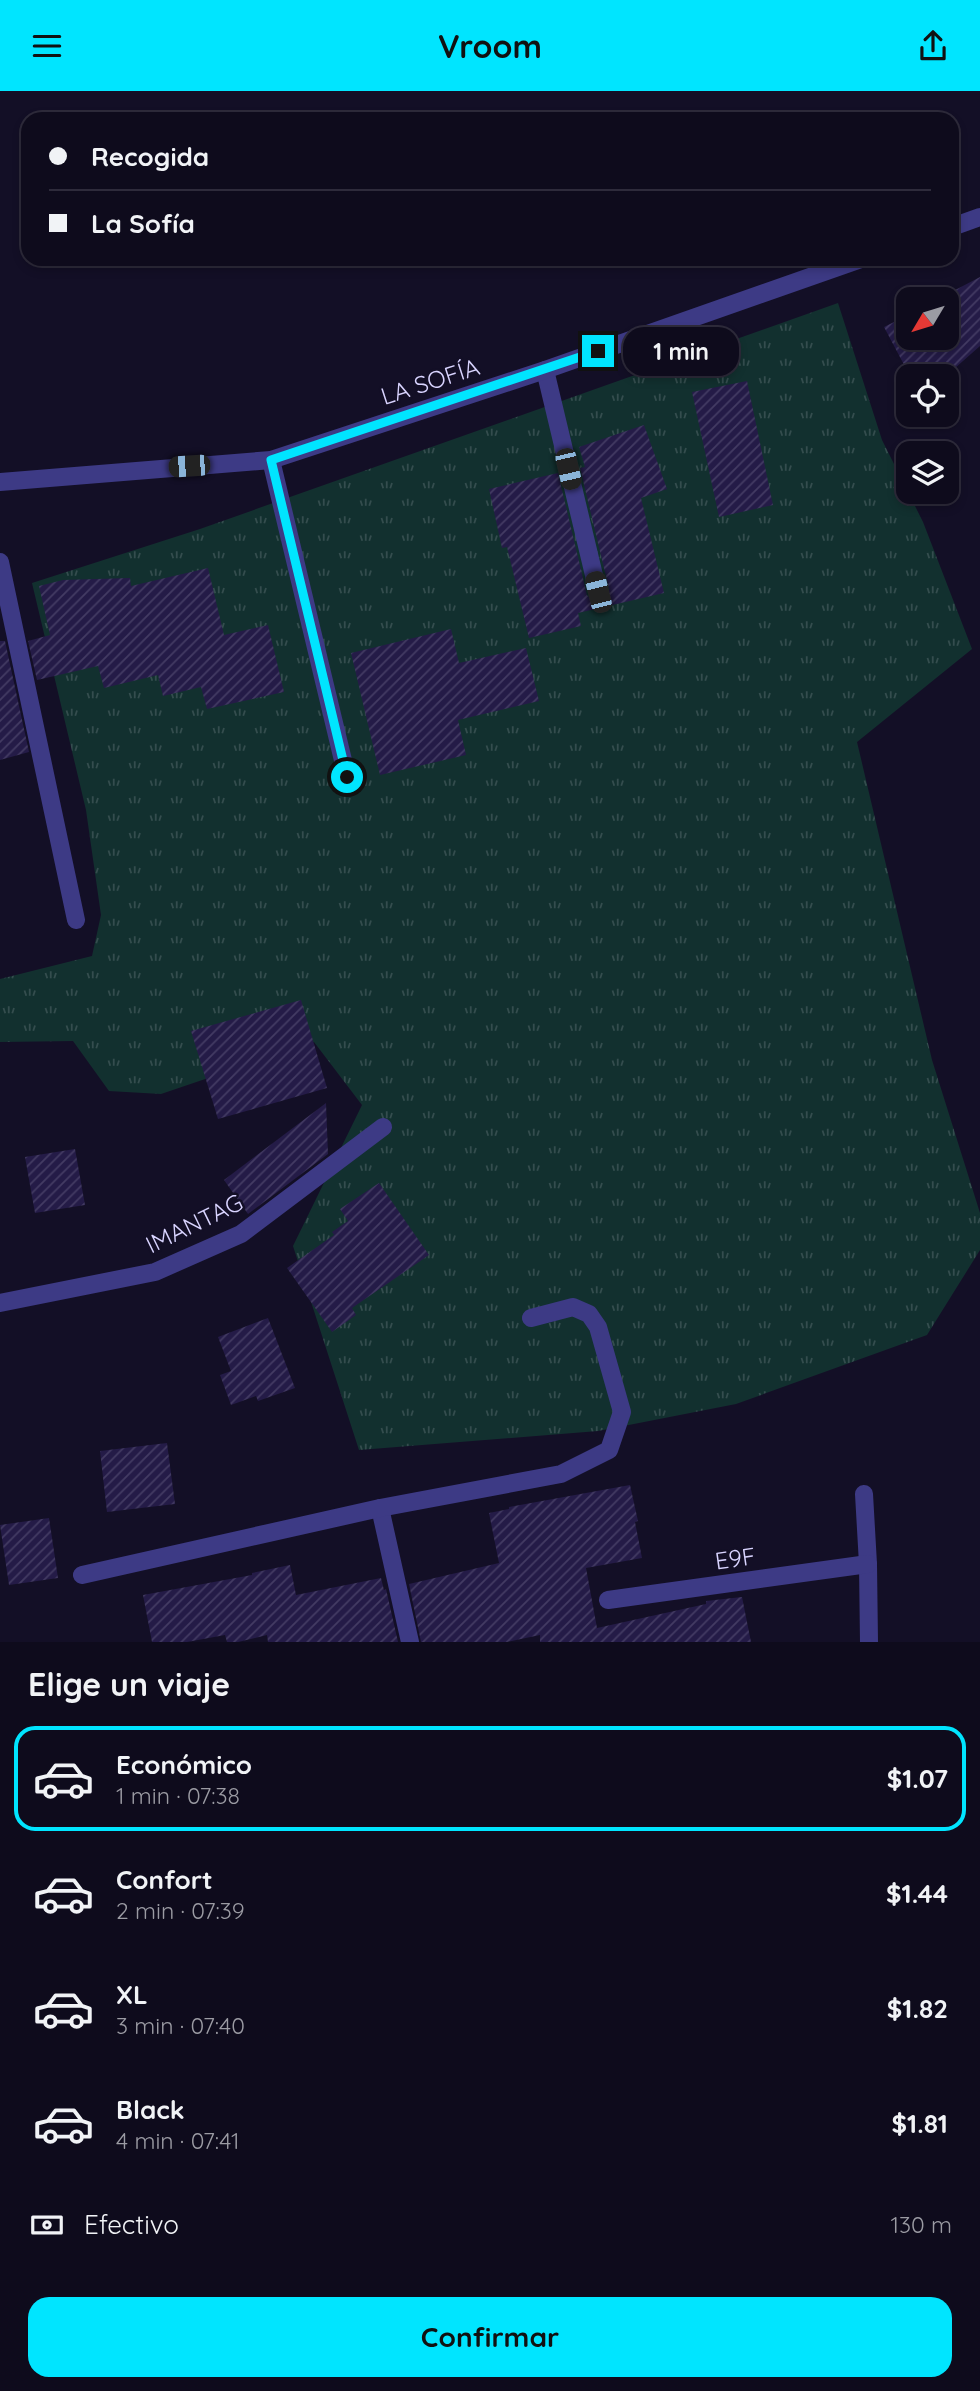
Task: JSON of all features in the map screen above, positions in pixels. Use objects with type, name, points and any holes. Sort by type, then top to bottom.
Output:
[{"type":"street","points":[[959,224],[980,217]]},
{"type":"street","name":"LA SOFÍA","points":[[0,482],[271,460],[545,370],[841,266]]},
{"type":"street","points":[[545,370],[598,592]]},
{"type":"street","points":[[271,460],[347,777]]},
{"type":"street","points":[[0,562],[76,920]]},
{"type":"street","name":"IMANTAG","points":[[0,1303],[155,1272],[241,1234],[383,1128]]},
{"type":"street","points":[[82,1575],[380,1509],[561,1474],[609,1451],[622,1412],[597,1327],[589,1314],[573,1307],[531,1318]]},
{"type":"street","points":[[864,1494],[869,1642]]},
{"type":"street","points":[[380,1509],[410,1642]]},
{"type":"street","name":"E9F","points":[[608,1600],[868,1564]]},
{"type":"green space","points":[[838,303],[882,440],[896,468],[896,504],[914,504],[972,649],[857,742],[932,1060],[980,1213],[980,1250],[927,1335],[736,1404],[598,1431],[359,1450],[293,1246],[362,1105],[314,1042],[161,1094],[109,1091],[73,1041],[0,1042],[0,979],[92,956],[101,915],[86,810],[32,583],[200,529]]},
{"type":"building","points":[[980,277],[980,346],[959,365],[904,364],[896,350],[959,350],[959,288]]},
{"type":"building","points":[[896,321],[896,350],[884,327]]},
{"type":"building","points":[[747,381],[773,505],[719,517],[692,392]]},
{"type":"building","points":[[644,425],[667,489],[641,498],[664,593],[578,613],[581,626],[529,638],[507,547],[502,548],[489,489],[558,473],[587,595],[594,603],[601,603],[609,596],[609,589],[580,468],[585,467],[579,447]]},
{"type":"building","points":[[208,568],[224,635],[268,625],[284,692],[207,709],[201,687],[163,696],[158,675],[104,688],[98,666],[37,680],[28,641],[50,635],[39,586],[63,580],[130,578],[131,586]]},
{"type":"building","points":[[451,629],[459,663],[526,648],[539,701],[458,720],[466,755],[380,775],[351,653]]},
{"type":"building","points":[[0,641],[5,641],[29,752],[0,760]]},
{"type":"building","points":[[301,1000],[327,1088],[218,1119],[191,1031]]},
{"type":"building","points":[[326,1103],[328,1154],[248,1214],[224,1180]]},
{"type":"building","points":[[75,1149],[85,1205],[35,1213],[25,1157]]},
{"type":"building","points":[[379,1183],[429,1255],[352,1308],[356,1315],[332,1332],[287,1268],[334,1235],[332,1232],[348,1221],[340,1209]]},
{"type":"building","points":[[268,1318],[295,1388],[258,1401],[256,1396],[231,1405],[220,1375],[231,1371],[218,1337]]},
{"type":"building","points":[[167,1443],[175,1504],[107,1512],[100,1451]]},
{"type":"building","points":[[630,1485],[642,1558],[586,1568],[597,1628],[706,1604],[706,1601],[742,1597],[751,1642],[540,1642],[540,1635],[507,1642],[421,1642],[409,1584],[499,1563],[489,1513]]},
{"type":"building","points":[[49,1518],[58,1578],[9,1585],[0,1525]]},
{"type":"building","points":[[290,1565],[296,1595],[381,1578],[398,1642],[268,1642],[267,1635],[227,1642],[225,1635],[187,1642],[152,1642],[143,1595],[252,1575]]},
{"type":"route","points":[[347,777],[271,460],[598,351]]}]
